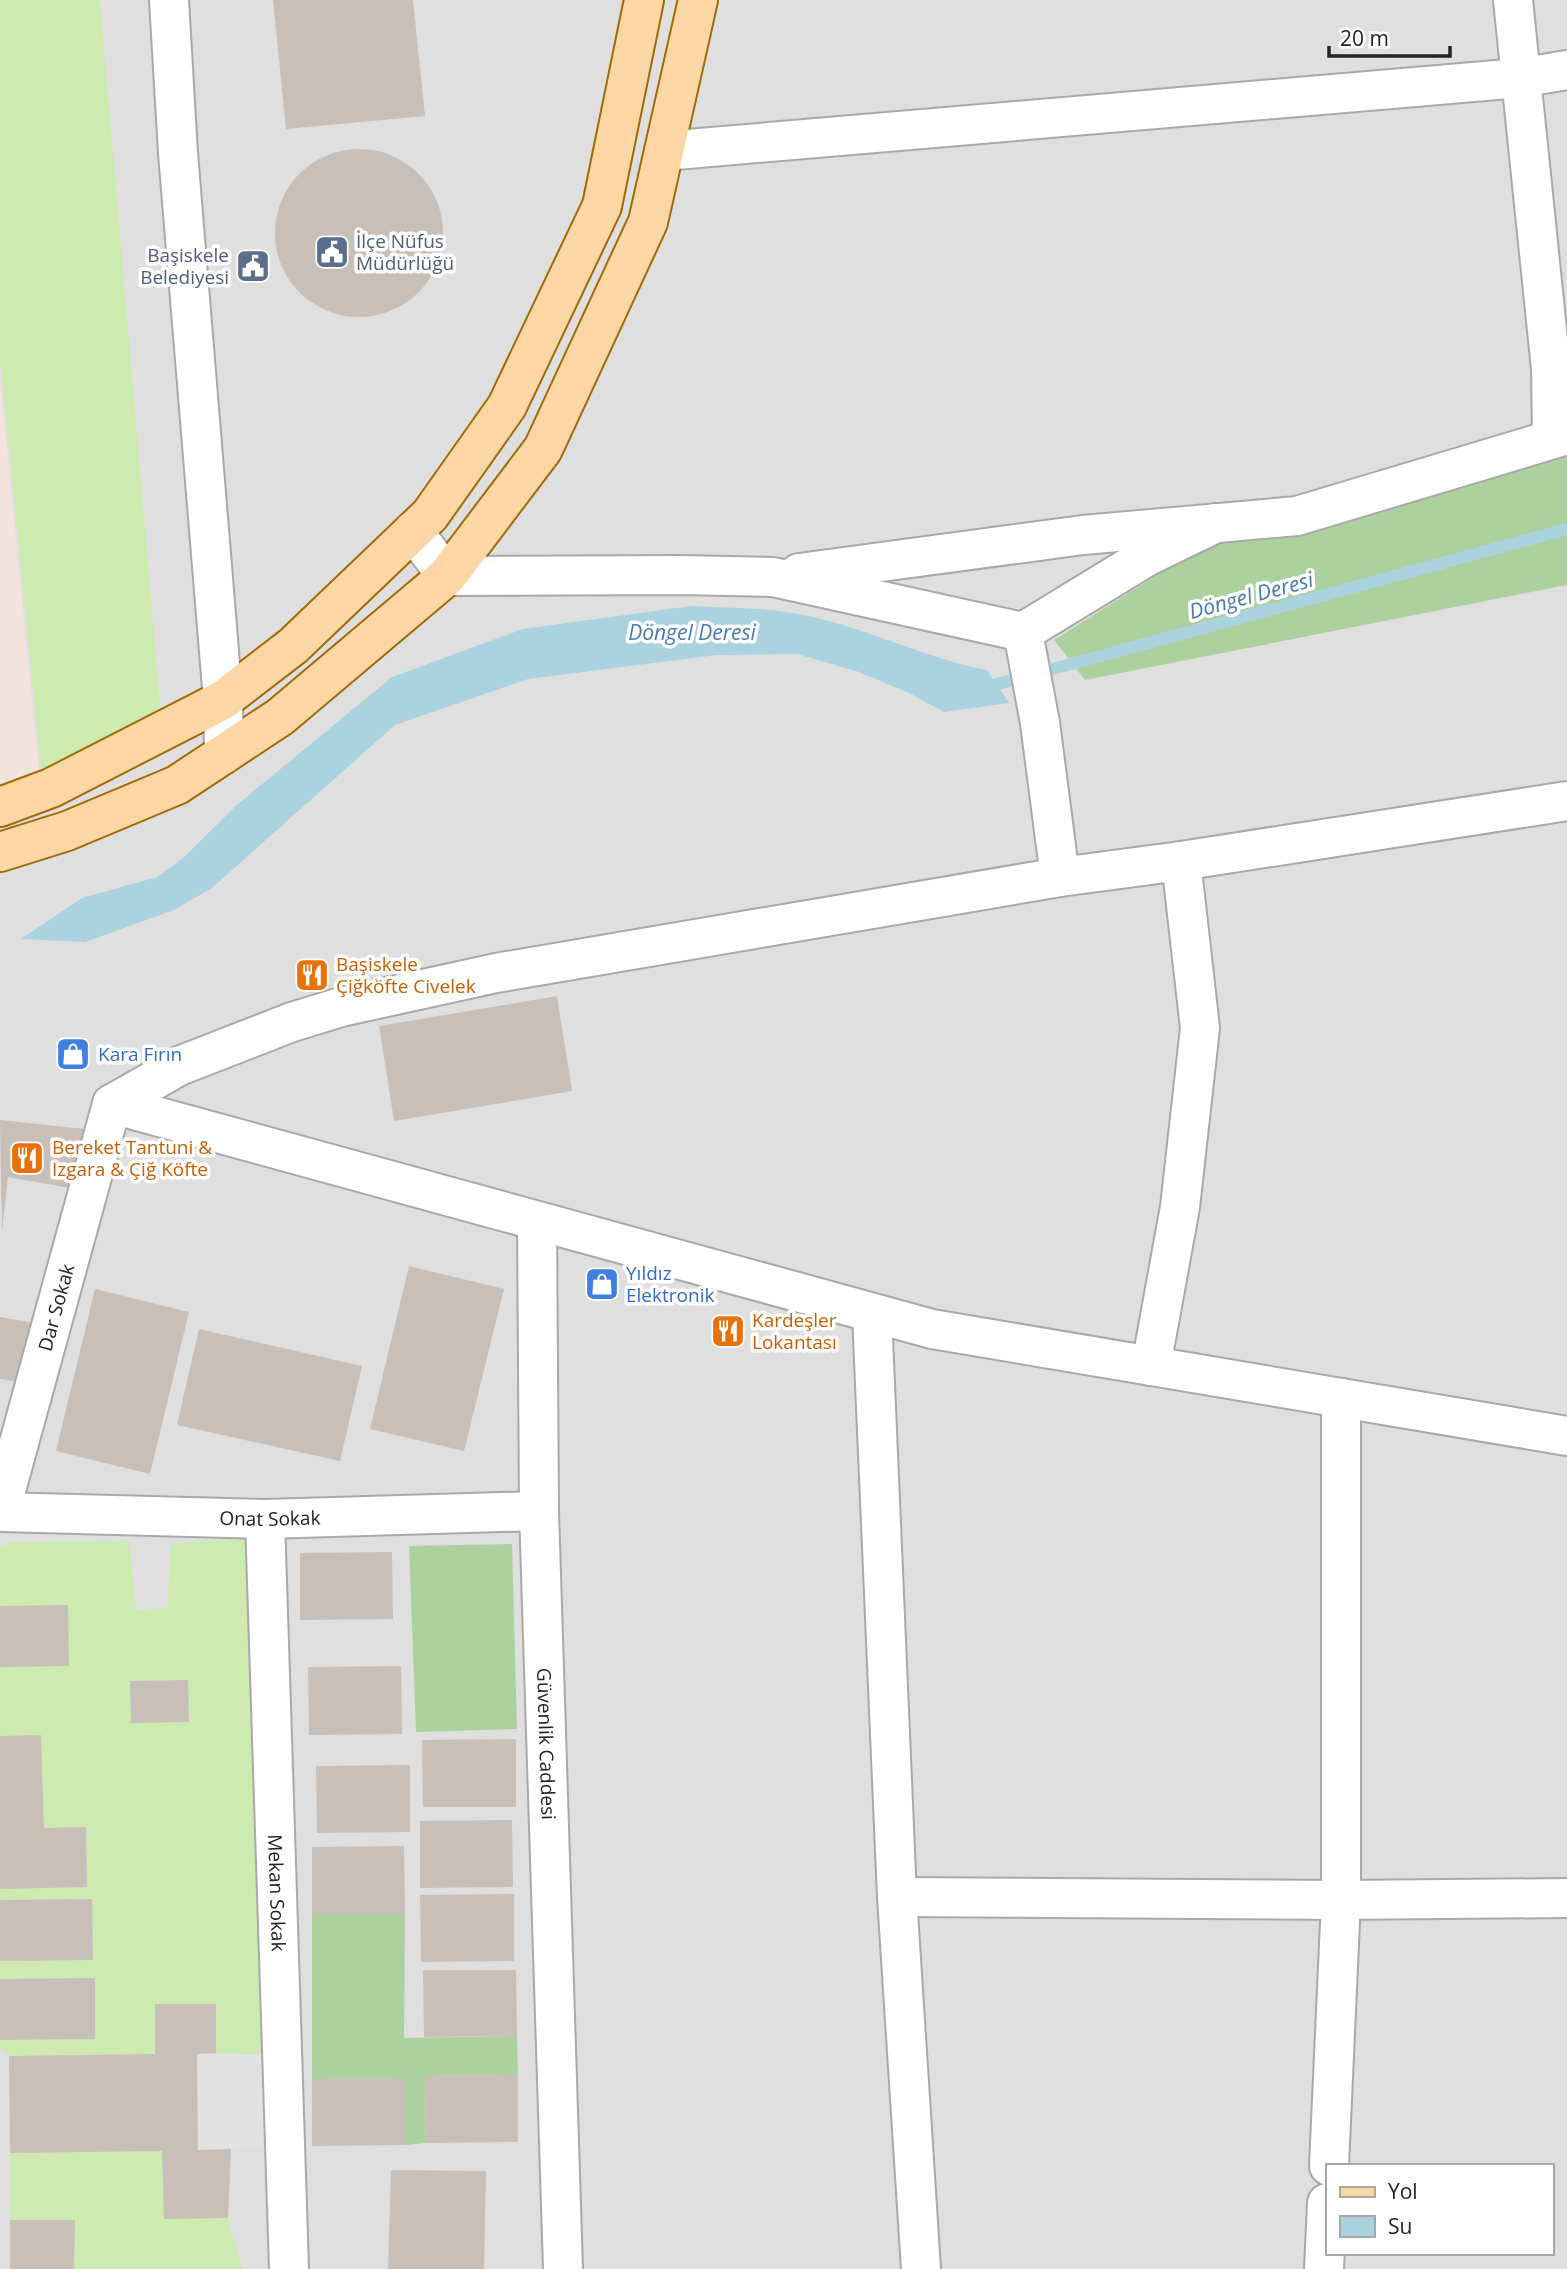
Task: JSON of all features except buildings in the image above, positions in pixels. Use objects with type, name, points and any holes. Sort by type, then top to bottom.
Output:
[{"type":"main road","points":[[0,807],[51,788],[223,700],[293,646],[430,515],[507,405],[602,206],[644,0]]},
{"type":"main road","points":[[0,852],[67,831],[177,785],[280,717],[447,576],[543,449],[648,222],[698,0]]},
{"type":"street","points":[[169,0],[223,700],[224,754]]},
{"type":"street","points":[[413,531],[447,576],[773,577],[1083,535],[1297,516],[1559,437],[1513,0]]},
{"type":"street","points":[[664,150],[1520,78],[1567,70]]},
{"type":"street","points":[[773,577],[1023,632],[1146,557],[1216,523]]},
{"type":"street","points":[[1023,632],[1040,723],[1060,877]]},
{"type":"street","points":[[113,1104],[179,1066],[281,1026],[341,1007],[496,973],[1060,877],[1181,862],[1567,801]]},
{"type":"street","points":[[1151,1366],[1180,1207],[1200,1028],[1181,862]]},
{"type":"street","points":[[113,1104],[932,1329],[1567,1436]]},
{"type":"street","name":"Dar Sokak","points":[[0,1512],[113,1104]]},
{"type":"street","name":"Güvenlik Caddesi","points":[[537,1221],[539,1511],[563,2269]]},
{"type":"street","points":[[872,1314],[897,1897],[921,2269]]},
{"type":"street","points":[[1329,2164],[1341,1900],[1341,1398]]},
{"type":"street","name":"Onat Sokak","points":[[0,1512],[265,1518],[539,1511]]},
{"type":"street","name":"Mekan Sokak","points":[[265,1518],[289,2269]]},
{"type":"street","points":[[897,1897],[1341,1900],[1567,1898]]},
{"type":"street","points":[[1324,2269],[1326,2225]]},
{"type":"shaded area","points":[[0,0],[1567,0],[1567,2269],[0,2269]]},
{"type":"shaded area","points":[[0,376],[41,792],[0,798]]},
{"type":"shaded area","points":[[197,2053],[272,2055],[273,2147],[198,2150]]},
{"type":"green space","points":[[0,0],[100,0],[162,728],[43,788],[0,357]]},
{"type":"green space","points":[[1567,455],[1567,585],[1085,680],[1054,640],[1219,536]]},
{"type":"green space","points":[[254,1536],[272,2055],[216,2053],[215,2004],[156,2004],[155,2054],[9,2056],[0,2047],[0,2040],[95,2039],[95,1978],[0,1979],[0,1961],[93,1960],[92,1899],[0,1900],[0,1889],[87,1886],[86,1827],[44,1828],[41,1735],[0,1736],[0,1667],[68,1605],[0,1606],[0,1547],[10,1542],[129,1541],[136,1610],[168,1608],[170,1544]]},
{"type":"green space","points":[[512,1544],[517,1729],[416,1732],[409,1546]]},
{"type":"green space","points":[[312,1914],[405,1914],[404,2038],[517,2036],[518,2075],[425,2076],[426,2143],[405,2145],[405,2078],[312,2079]]},
{"type":"green space","points":[[162,2151],[164,2218],[228,2218],[242,2269],[74,2269],[74,2220],[10,2220],[10,2153]]},
{"type":"water","name":"Döngel Deresi","points":[[691,606],[775,610],[838,623],[937,657],[987,670],[1009,703],[944,712],[909,693],[859,672],[797,654],[717,655],[528,679],[395,725],[212,888],[174,910],[85,942],[21,939],[82,898],[157,877],[182,859],[238,804],[392,677],[523,629]]},
{"type":"waterway","name":"Döngel Deresi","points":[[983,688],[1567,529]]},
{"type":"place","name":"İlçe Nüfus Müdürlüğü","points":[[332,252]]},
{"type":"place","name":"Başiskele Belediyesi","points":[[253,266]]},
{"type":"place","name":"Başiskele Çiğköfte Civelek","points":[[312,975]]},
{"type":"place","name":"Kara Fırın","points":[[73,1054]]},
{"type":"place","name":"Bereket Tantuni & Izgara & Çiğ Köfte","points":[[27,1158]]},
{"type":"place","name":"Yıldız Elektronik","points":[[602,1284]]},
{"type":"place","name":"Kardeşler Lokantası","points":[[728,1331]]}]
